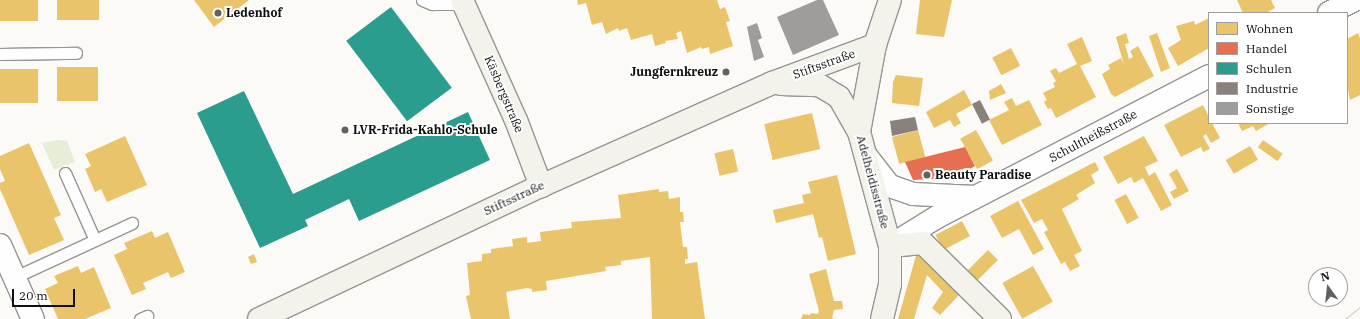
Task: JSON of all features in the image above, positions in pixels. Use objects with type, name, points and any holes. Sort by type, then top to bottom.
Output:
[{"type":"street","name":"Adelheidisstraße","points":[[882,319],[890,284],[890,246],[859,132],[875,45],[890,0]]},
{"type":"street","points":[[1331,12],[1354,0]]},
{"type":"street","name":"Käsbergstraße","points":[[463,2],[516,120],[541,186]]},
{"type":"street","name":"Stiftsstraße","points":[[259,319],[541,186],[772,83],[875,45]]},
{"type":"street","name":"Schultheißstraße","points":[[890,246],[921,226],[1208,77]]},
{"type":"street","name":"Stiftsstraße","points":[[772,83],[819,85],[839,97],[859,132]]},
{"type":"street","points":[[867,157],[890,186],[913,194],[976,197]]},
{"type":"street","points":[[890,246],[923,244],[1000,319]]},
{"type":"street","points":[[0,245],[7,280],[33,319]]},
{"type":"lane","name":"Käsbergstraße","points":[[422,0],[432,4],[463,2]]},
{"type":"lane","points":[[0,54],[76,53]]},
{"type":"lane","points":[[65,173],[95,240]]},
{"type":"lane","points":[[7,280],[132,223]]},
{"type":"green space","points":[[57,140],[67,141],[75,162],[54,170],[42,143]]},
{"type":"building: Wohnen","points":[[0,0],[38,0],[38,21],[0,21]]},
{"type":"building: Wohnen","points":[[57,0],[99,0],[99,20],[57,20]]},
{"type":"building: Wohnen","name":"Ledenhof","points":[[194,0],[249,0],[214,27]]},
{"type":"building: Wohnen","points":[[577,0],[717,0],[720,9],[725,7],[730,21],[726,22],[733,46],[710,54],[709,47],[702,49],[701,47],[687,53],[681,31],[676,33],[678,39],[665,41],[666,43],[655,46],[652,34],[631,40],[627,28],[619,31],[618,28],[606,34],[602,22],[592,25],[586,3],[578,5]]},
{"type":"building: Wohnen","points":[[920,0],[952,0],[944,37],[916,34]]},
{"type":"building: Wohnen","points":[[1237,0],[1271,0],[1275,8],[1268,12],[1243,12]]},
{"type":"building: Wohnen","points":[[1208,18],[1208,49],[1178,66],[1168,48],[1181,40],[1176,26],[1194,21],[1195,25]]},
{"type":"building: Wohnen","points":[[1126,33],[1129,43],[1125,44],[1129,59],[1133,57],[1130,51],[1138,46],[1154,76],[1115,97],[1111,94],[1102,74],[1110,69],[1108,65],[1121,58],[1124,65],[1116,37]]},
{"type":"building: Wohnen","points":[[1157,33],[1170,68],[1161,72],[1149,36]]},
{"type":"building: Wohnen","points":[[1358,33],[1360,38],[1360,95],[1350,100],[1348,89],[1348,38]]},
{"type":"building: Wohnen","points":[[1082,37],[1092,61],[1080,66],[1096,97],[1056,118],[1051,108],[1048,109],[1044,102],[1047,100],[1043,93],[1055,87],[1053,83],[1056,81],[1050,71],[1056,68],[1059,73],[1077,64],[1067,44]]},
{"type":"building: Wohnen","points":[[1011,48],[1020,66],[1001,75],[992,58]]},
{"type":"building: Wohnen","points":[[57,67],[98,67],[98,101],[57,101]]},
{"type":"building: Wohnen","points":[[0,69],[38,69],[38,103],[0,103]]},
{"type":"building: Wohnen","points":[[896,75],[923,78],[919,106],[892,103],[893,82]]},
{"type":"building: Wohnen","points":[[1001,84],[1006,93],[990,100],[989,91]]},
{"type":"building: Wohnen","points":[[964,90],[972,105],[956,114],[961,123],[954,127],[950,120],[934,128],[926,112]]},
{"type":"building: Wohnen","points":[[1012,98],[1016,106],[1029,100],[1042,125],[1002,145],[989,120],[1009,110],[1004,102]]},
{"type":"building: Wohnen","points":[[1203,105],[1208,115],[1208,124],[1213,124],[1220,138],[1211,143],[1206,134],[1203,136],[1210,149],[1203,152],[1201,147],[1181,157],[1164,125]]},
{"type":"building: Wohnen","points":[[812,113],[820,149],[773,160],[764,124]]},
{"type":"building: Wohnen","points":[[1238,124],[1268,124],[1256,131],[1253,126],[1242,131]]},
{"type":"building: Wohnen","points":[[918,130],[925,157],[899,164],[892,137]]},
{"type":"building: Wohnen","points":[[976,130],[993,161],[977,169],[960,139]]},
{"type":"building: Wohnen","points":[[125,136],[147,185],[107,202],[101,189],[95,192],[85,169],[91,166],[85,154]]},
{"type":"building: Wohnen","points":[[1144,136],[1158,161],[1145,167],[1149,176],[1155,172],[1172,205],[1161,211],[1143,178],[1134,183],[1131,177],[1118,184],[1103,157]]},
{"type":"building: Wohnen","points":[[1263,140],[1283,154],[1277,161],[1258,147]]},
{"type":"building: Wohnen","points":[[29,143],[61,215],[54,218],[64,240],[29,255],[0,189],[0,183],[5,181],[0,169],[0,156]]},
{"type":"building: Wohnen","points":[[1250,146],[1258,160],[1234,174],[1226,160]]},
{"type":"building: Wohnen","points":[[733,149],[738,171],[720,176],[714,153]]},
{"type":"building: Wohnen","points":[[1095,162],[1099,170],[1091,175],[1095,183],[1076,195],[1079,199],[1062,209],[1082,251],[1074,255],[1080,266],[1070,271],[1065,262],[1061,264],[1044,232],[1048,230],[1042,219],[1034,223],[1021,200]]},
{"type":"building: Wohnen","points":[[1177,169],[1189,191],[1174,199],[1170,192],[1177,188],[1169,174]]},
{"type":"building: Wohnen","points":[[837,175],[856,254],[828,261],[822,237],[819,238],[813,214],[776,223],[773,210],[804,203],[802,195],[811,193],[808,182]]},
{"type":"building: Wohnen","points":[[659,189],[659,192],[668,191],[669,199],[680,197],[680,212],[683,212],[684,222],[680,222],[683,247],[687,247],[688,259],[685,259],[685,264],[697,262],[705,319],[652,319],[650,257],[621,261],[621,265],[605,267],[606,271],[546,281],[547,290],[532,292],[532,289],[527,288],[506,292],[510,319],[471,319],[466,296],[470,295],[467,263],[482,261],[482,254],[491,253],[491,249],[513,246],[512,239],[527,237],[527,243],[541,241],[540,232],[572,228],[571,222],[621,218],[618,195]]},
{"type":"building: Wohnen","points":[[1126,194],[1139,218],[1127,224],[1115,200]]},
{"type":"building: Wohnen","points":[[1018,201],[1044,249],[1033,255],[1019,229],[1002,238],[990,216]]},
{"type":"building: Wohnen","points":[[962,221],[970,236],[943,250],[936,235]]},
{"type":"building: Wohnen","points":[[152,231],[155,238],[168,232],[185,272],[171,278],[168,272],[143,283],[146,289],[132,295],[114,255],[127,249],[124,243]]},
{"type":"building: Wohnen","points":[[988,250],[998,260],[977,281],[967,271]]},
{"type":"building: Wohnen","points":[[917,252],[962,292],[940,315],[932,308],[943,292],[927,275],[914,319],[898,319]]},
{"type":"building: Wohnen","points":[[254,254],[257,262],[251,264],[248,257]]},
{"type":"building: Wohnen","points":[[78,266],[81,273],[94,267],[111,308],[85,319],[58,319],[45,289],[58,283],[54,276]]},
{"type":"building: Wohnen","points":[[1033,266],[1053,302],[1022,319],[1002,283]]},
{"type":"building: Wohnen","points":[[826,269],[834,301],[842,301],[843,309],[834,310],[832,318],[835,319],[801,319],[803,314],[818,314],[819,311],[809,274]]},
{"type":"building: Handel","points":[[965,147],[975,166],[968,170],[965,168],[947,178],[913,180],[905,162]]},
{"type":"building: Schulen","points":[[391,7],[452,88],[407,121],[346,41]]},
{"type":"building: Schulen","points":[[244,91],[293,194],[468,112],[490,160],[359,221],[349,199],[305,220],[308,226],[260,248],[197,113]]},
{"type":"building: Industrie","points":[[980,100],[990,120],[982,124],[972,104]]},
{"type":"building: Industrie","points":[[915,117],[918,130],[892,136],[890,121]]},
{"type":"building: Sonstige","points":[[817,0],[823,0],[839,35],[793,55],[777,17]]},
{"type":"building: Sonstige","points":[[757,23],[762,38],[758,40],[764,57],[754,61],[747,27]]},
{"type":"building: Sonstige","points":[[686,66],[696,68],[694,78],[684,76]]},
{"type":"tram line","points":[[1345,319],[1360,307]]},
{"type":"place","name":"Ledenhof","points":[[218,13]]},
{"type":"place","name":"Jungfernkreuz","points":[[726,72]]},
{"type":"place","name":"LVR-Frida-Kahlo-Schule","points":[[345,130]]},
{"type":"place","name":"Beauty Paradise","points":[[927,175]]}]
